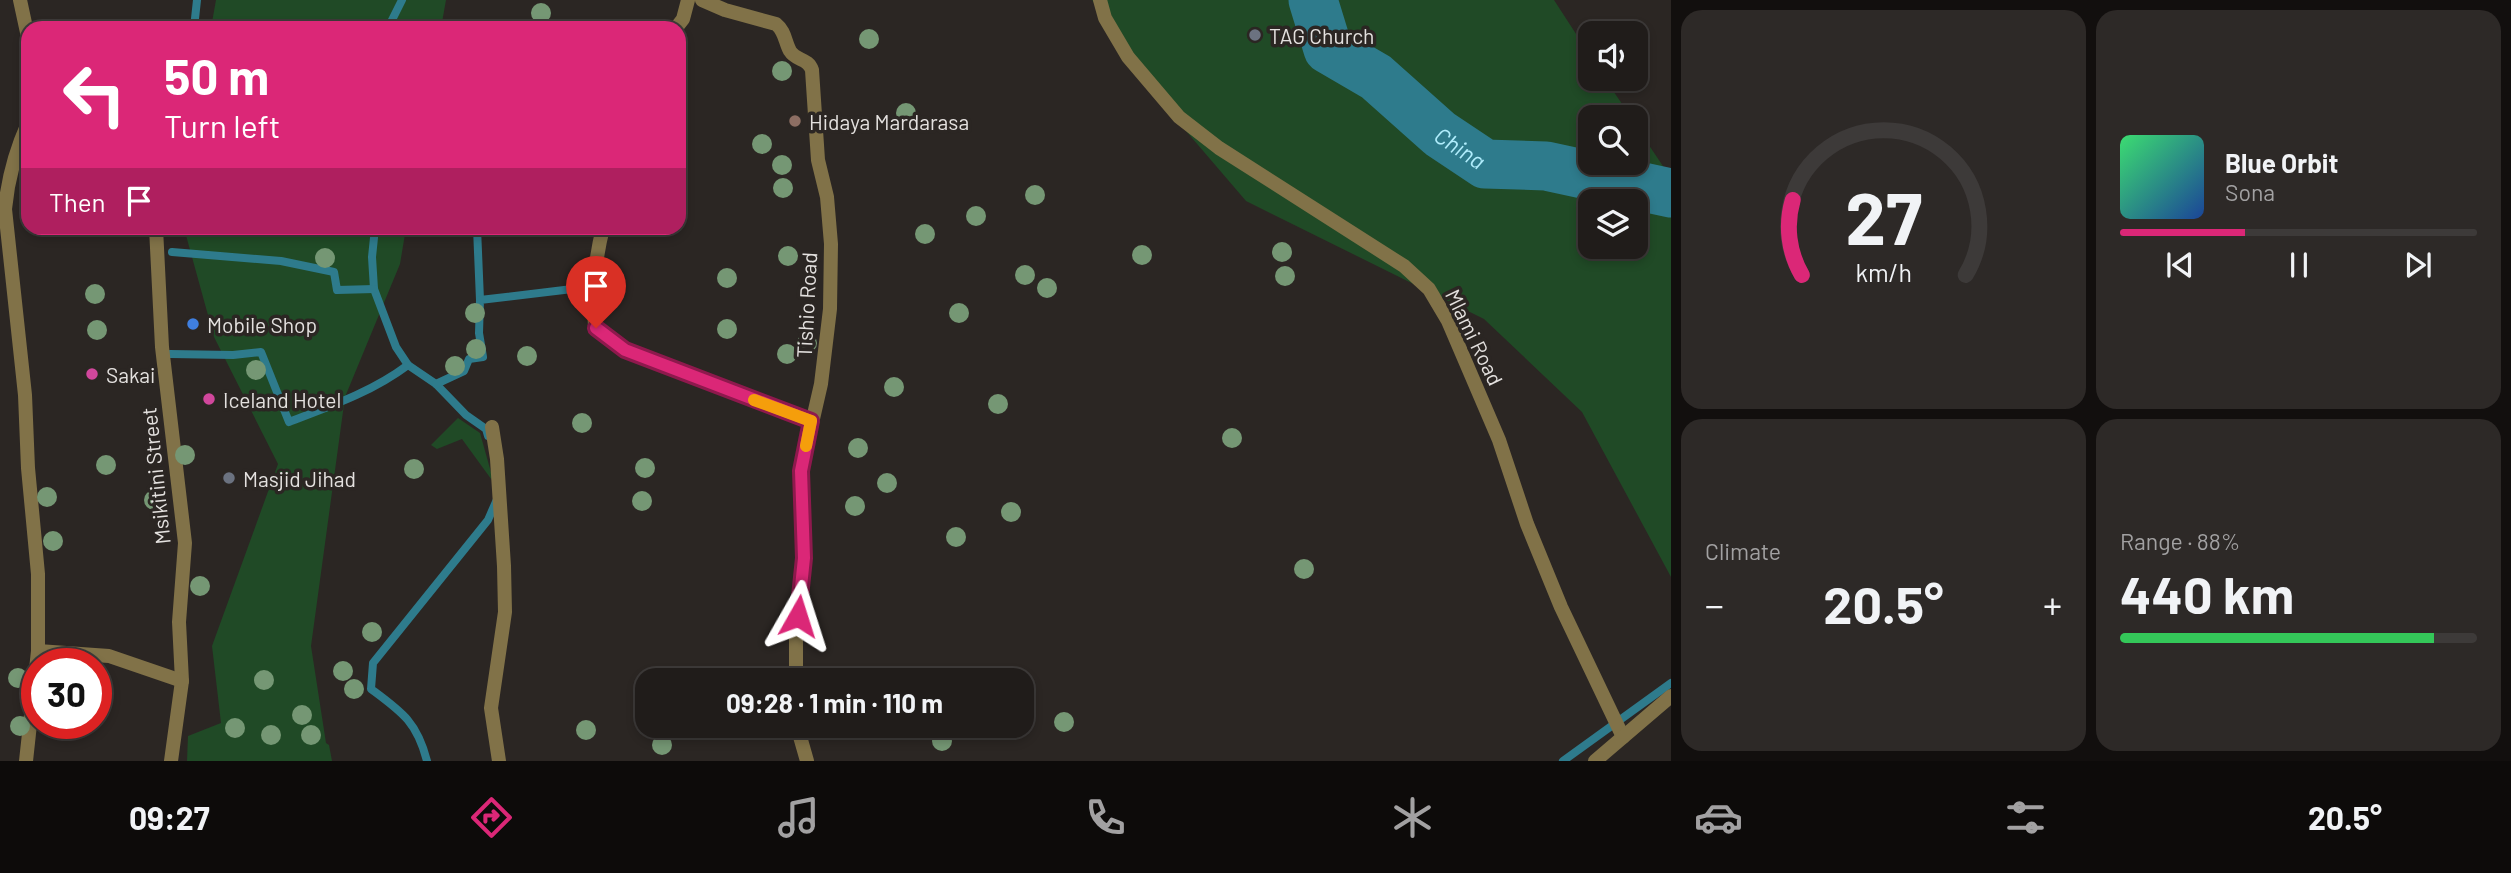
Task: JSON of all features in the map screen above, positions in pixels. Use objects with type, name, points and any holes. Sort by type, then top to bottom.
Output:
[{"type":"street","points":[[20,0],[25,21]]},
{"type":"street","points":[[681,21],[688,0]]},
{"type":"street","name":"Tishio Road","points":[[702,0],[725,10],[776,24],[781,28],[792,53],[809,62],[812,70],[818,160],[827,197],[831,244],[830,309],[821,384],[801,471],[804,558],[796,630],[796,668]]},
{"type":"street","name":"Mlami Road","points":[[1100,0],[1105,18],[1128,57],[1179,117],[1283,190],[1404,266],[1429,289],[1448,321],[1499,440],[1527,524],[1561,607],[1623,737]]},
{"type":"street","points":[[21,139],[13,157],[5,209],[25,395],[38,574],[38,648]]},
{"type":"street","name":"Msikitini Street","points":[[156,235],[162,347],[185,542],[179,622],[182,681],[171,761]]},
{"type":"street","points":[[601,235],[593,284],[596,328],[625,350],[811,421]]},
{"type":"street","points":[[492,427],[497,458],[505,612],[491,708],[499,761]]},
{"type":"street","points":[[112,657],[182,681]]},
{"type":"street","points":[[1595,761],[1671,696]]},
{"type":"street","points":[[800,738],[807,761]]},
{"type":"street","points":[[26,761],[28,739]]},
{"type":"green space","points":[[216,0],[446,0],[442,21],[212,21]]},
{"type":"green space","points":[[1092,0],[1554,0],[1578,37],[1578,91],[1613,91],[1623,105],[1578,105],[1578,175],[1648,175],[1648,144],[1671,178],[1671,577],[1582,412],[1484,319],[1246,201],[1168,110]]},
{"type":"green space","points":[[186,235],[405,235],[400,264],[345,397],[311,646],[326,743],[329,745],[332,761],[187,761],[188,736],[221,723],[212,646],[278,464],[214,337]]},
{"type":"green space","points":[[458,418],[480,433],[494,483],[462,439],[437,449],[431,445]]},
{"type":"waterway","points":[[195,21],[197,0]]},
{"type":"waterway","points":[[392,21],[402,0]]},
{"type":"waterway","name":"China","points":[[1313,0],[1328,49],[1376,77],[1440,134],[1485,164],[1546,166],[1671,193]]},
{"type":"waterway","points":[[374,235],[372,257],[374,289],[396,347],[408,365],[436,384],[466,415],[486,429],[488,436]]},
{"type":"waterway","points":[[477,235],[480,300]]},
{"type":"waterway","points":[[172,252],[281,261],[334,272],[337,290],[374,289]]},
{"type":"waterway","points":[[436,384],[464,371],[469,359],[483,357],[479,333],[480,300],[589,287]]},
{"type":"waterway","points":[[170,354],[233,355],[261,352],[289,422],[366,391],[408,365]]},
{"type":"waterway","points":[[427,761],[418,737],[407,719],[371,689],[373,663],[488,520],[498,497]]},
{"type":"waterway","points":[[1563,761],[1671,683]]},
{"type":"slow traffic","points":[[754,400],[811,421],[806,446]]},
{"type":"place","name":"TAG Church","points":[[1255,35]]},
{"type":"place","name":"Hidaya Mardarasa","points":[[795,121]]},
{"type":"place","name":"Mobile Shop","points":[[193,324]]},
{"type":"place","name":"Sakai","points":[[92,374]]},
{"type":"place","name":"Iceland Hotel","points":[[209,399]]},
{"type":"place","name":"Masjid Jihad","points":[[229,478]]},
{"type":"route","points":[[596,328],[625,350],[811,421],[801,471],[804,558],[798,616]]}]
